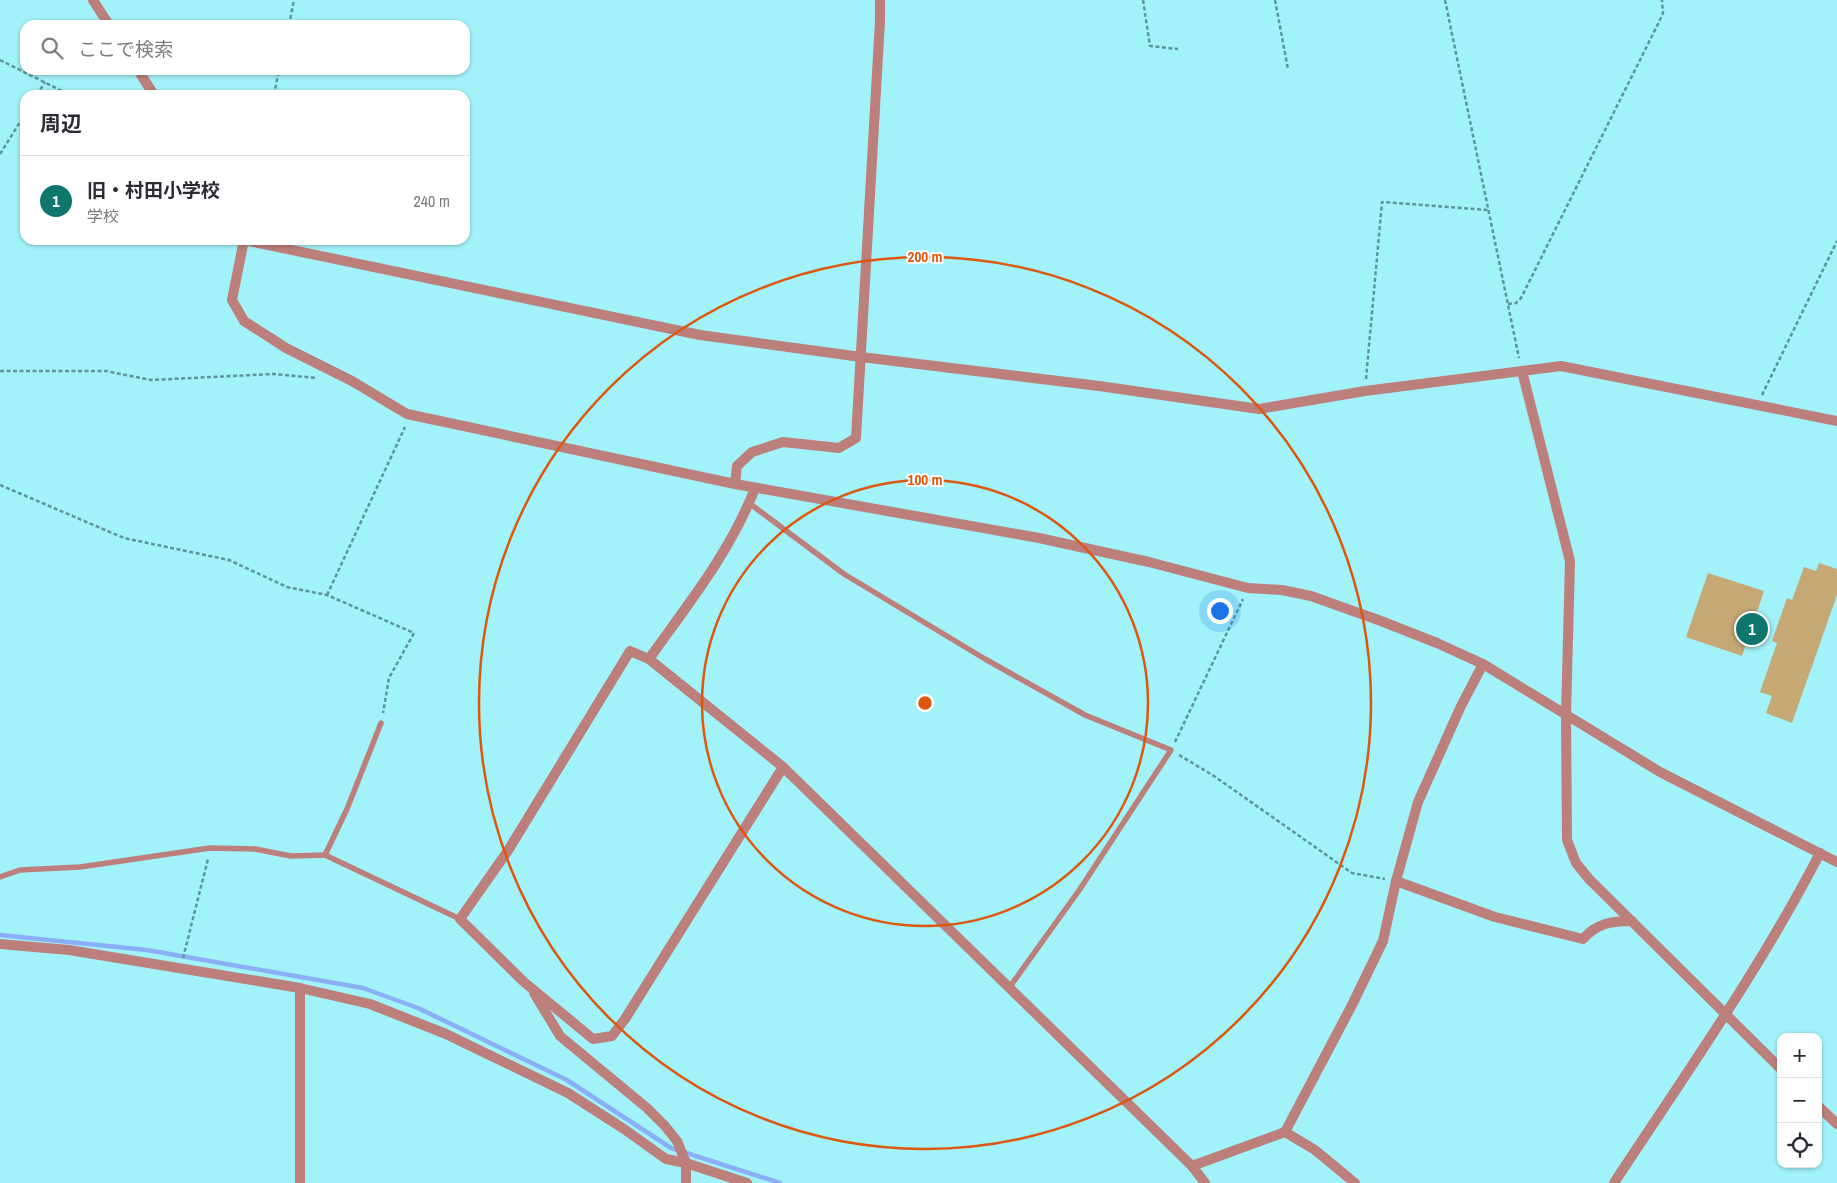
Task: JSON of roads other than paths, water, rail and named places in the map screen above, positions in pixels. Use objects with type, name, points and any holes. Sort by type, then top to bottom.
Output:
[{"type":"street","points":[[93,0],[106,20]]},
{"type":"street","points":[[735,484],[737,466],[752,452],[783,442],[839,448],[856,438],[880,0]]},
{"type":"street","points":[[141,75],[151,90]]},
{"type":"street","points":[[243,245],[232,300],[244,321],[286,348],[408,414],[755,488],[1039,538],[1149,562],[1248,588],[1282,590],[1311,596],[1437,643],[1482,664],[1660,772],[1837,862]]},
{"type":"street","points":[[268,245],[700,335],[1099,386],[1259,409],[1365,391],[1561,366],[1837,422]]},
{"type":"street","points":[[1522,370],[1570,561],[1566,716],[1567,840],[1576,863],[1589,879],[1777,1065]]},
{"type":"street","points":[[649,659],[721,558],[755,488]]},
{"type":"street","points":[[783,767],[625,1019],[612,1036],[593,1039],[529,986],[460,919],[509,849],[630,651],[649,659],[783,767],[1192,1166],[1205,1183]]},
{"type":"street","points":[[1192,1166],[1285,1132],[1384,941],[1396,881],[1418,802],[1482,664]]},
{"type":"street","points":[[1614,1183],[1726,1014],[1798,896],[1820,853]]},
{"type":"street","points":[[1396,881],[1495,917],[1583,939],[1590,932],[1612,921],[1632,921]]},
{"type":"street","points":[[0,944],[69,950],[300,988],[370,1004],[446,1034],[568,1093],[624,1128],[666,1159],[747,1183]]},
{"type":"street","points":[[529,986],[560,1036],[666,1126],[677,1140],[686,1164],[686,1183]]},
{"type":"street","points":[[300,988],[300,1183]]},
{"type":"street","points":[[1822,1110],[1837,1124]]},
{"type":"street","points":[[1285,1132],[1315,1150],[1355,1183]]},
{"type":"lane","points":[[749,503],[844,574],[985,659],[1085,715],[1171,750],[1080,890],[1009,988]]},
{"type":"lane","points":[[325,854],[347,809],[381,723]]},
{"type":"lane","points":[[0,877],[20,870],[80,867],[210,848],[255,849],[291,856],[325,854],[460,919]]},
{"type":"waterway","points":[[0,935],[147,950],[363,988],[418,1008],[567,1080],[671,1148],[780,1183]]},
{"type":"place","name":"旧・村田小学校","points":[[1752,629]]}]
